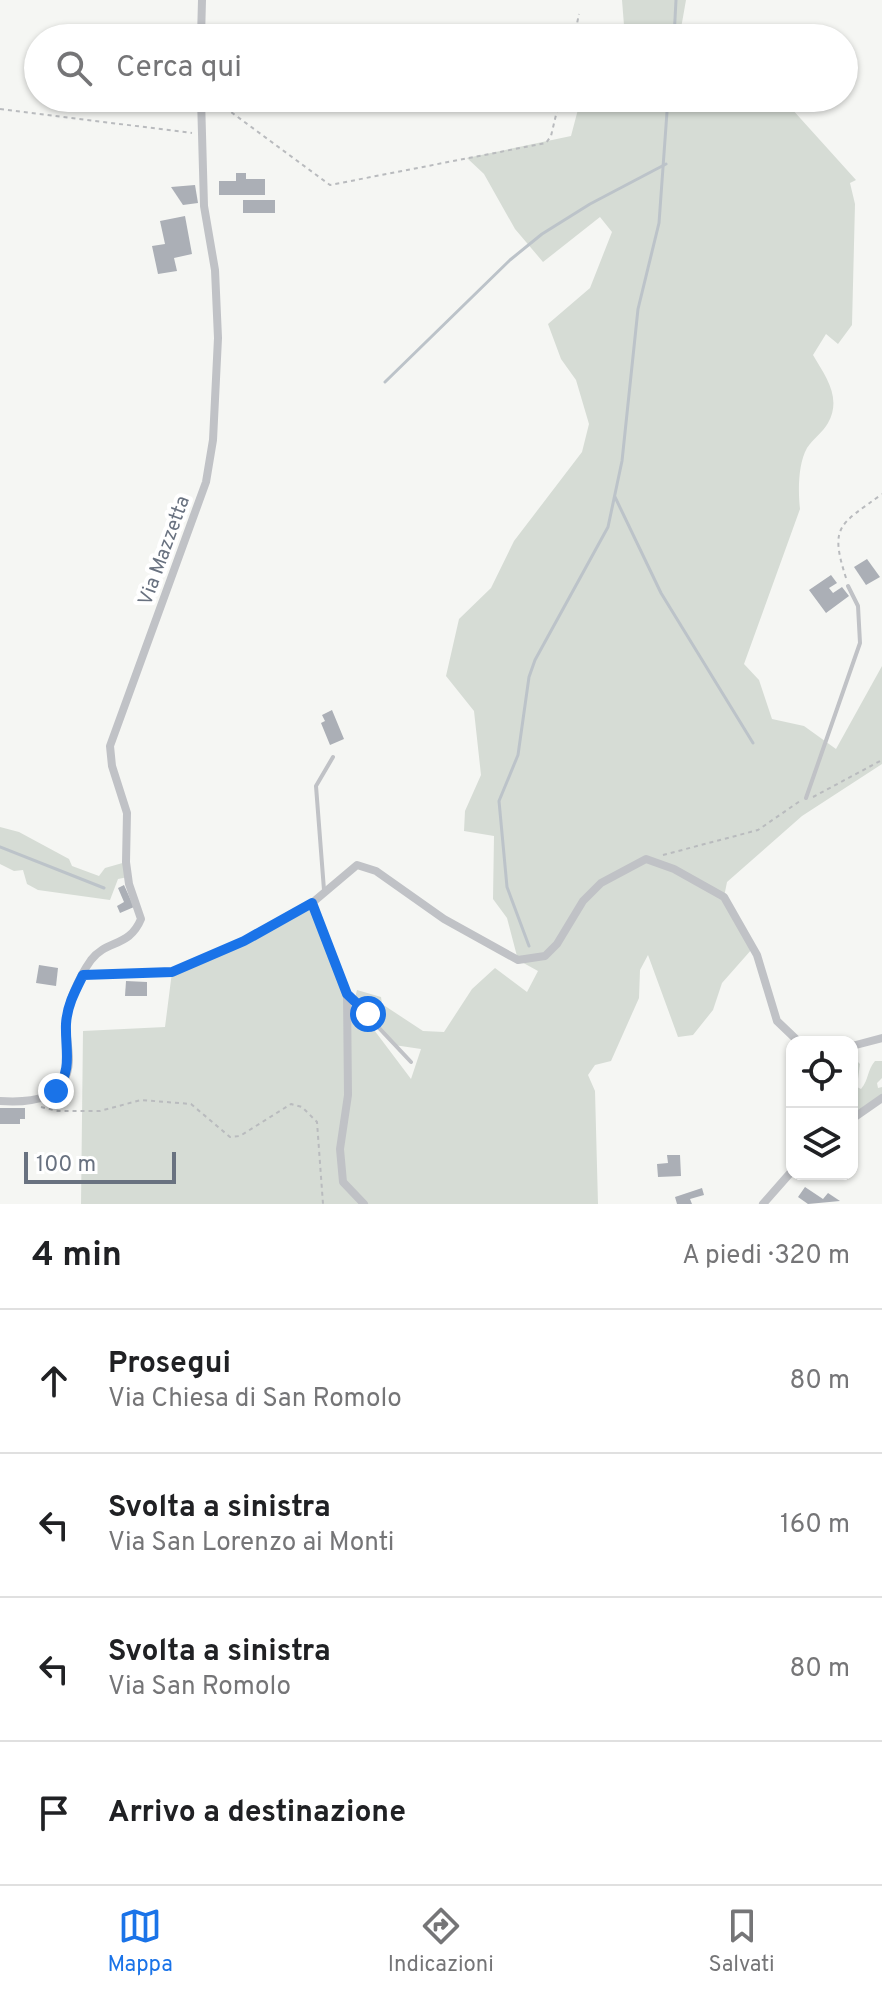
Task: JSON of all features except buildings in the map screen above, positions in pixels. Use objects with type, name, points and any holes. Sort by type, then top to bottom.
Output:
[{"type":"street","points":[[201,24],[202,0]]},
{"type":"street","name":"Via Mazzetta","points":[[83,975],[91,959],[128,940],[141,919],[129,884],[127,813],[112,766],[110,746],[206,482],[213,440],[218,338],[215,270],[204,206],[201,112]]},
{"type":"street","points":[[0,1101],[25,1102],[44,1098],[65,1080],[69,1062],[68,1012],[83,975],[172,972],[244,941],[312,903],[357,865],[367,865],[444,919],[518,960],[545,956],[557,944],[583,901],[601,883],[646,859],[674,869],[724,897],[757,955],[777,1021],[793,1036]]},
{"type":"street","points":[[312,903],[347,994],[348,1095],[341,1161],[343,1182],[364,1204]]},
{"type":"street","points":[[858,1044],[882,1038]]},
{"type":"street","points":[[858,1115],[882,1098]]},
{"type":"street","points":[[763,1204],[786,1178]]},
{"type":"lane","points":[[806,798],[860,643],[858,606],[848,586]]},
{"type":"lane","points":[[324,892],[316,786],[333,757]]},
{"type":"lane","points":[[347,994],[411,1062]]},
{"type":"path","points":[[577,24],[579,14]]},
{"type":"path","points":[[0,109],[24,112]]},
{"type":"path","points":[[24,112],[201,134]]},
{"type":"path","points":[[231,112],[330,185],[546,143],[551,136],[557,112]]},
{"type":"path","points":[[848,586],[836,550],[837,535],[848,519],[882,494]]},
{"type":"path","points":[[646,859],[758,830],[806,798],[819,796],[881,761]]},
{"type":"path","points":[[25,1102],[58,1111],[100,1111],[141,1100],[191,1104],[230,1137],[240,1136],[291,1104],[302,1107],[317,1122],[323,1204]]},
{"type":"shaded area","points":[[622,0],[686,0],[682,24],[624,24]]},
{"type":"shaded area","points":[[577,112],[795,112],[856,180],[850,183],[855,204],[852,325],[838,344],[826,334],[813,355],[831,388],[832,414],[804,454],[799,478],[800,509],[744,664],[759,680],[772,719],[804,726],[836,749],[882,666],[882,764],[802,816],[727,882],[724,897],[752,949],[722,983],[713,1010],[693,1035],[678,1037],[648,955],[640,970],[639,998],[611,1061],[595,1065],[588,1075],[595,1091],[598,1204],[81,1204],[83,1031],[165,1027],[172,972],[244,941],[312,903],[347,994],[411,1079],[421,1049],[394,1045],[354,1002],[357,990],[381,997],[382,1004],[423,1031],[444,1032],[472,989],[495,968],[527,992],[538,971],[518,960],[507,918],[493,899],[494,836],[464,831],[465,811],[481,775],[474,711],[446,676],[459,619],[491,588],[514,541],[582,452],[589,424],[576,380],[561,359],[548,324],[590,288],[612,232],[600,217],[543,262],[515,229],[484,174],[467,158],[571,136]]},
{"type":"shaded area","points":[[0,827],[19,832],[69,859],[72,866],[99,876],[105,868],[126,862],[128,877],[118,879],[110,900],[38,890],[27,884],[23,870],[14,871],[0,864]]},
{"type":"shaded area","points":[[875,1061],[882,1061],[882,1078],[877,1083],[878,1088],[882,1087],[882,1098],[858,1115],[858,1088],[861,1089]]},
{"type":"waterway","points":[[675,24],[676,0]]},
{"type":"waterway","points":[[529,946],[507,887],[499,801],[518,755],[529,677],[535,660],[608,527],[622,461],[638,309],[659,223],[667,112]]},
{"type":"waterway","points":[[385,382],[510,260],[542,234],[590,204],[666,164]]},
{"type":"waterway","points":[[615,497],[661,593],[753,743]]},
{"type":"waterway","points":[[0,847],[104,888]]},
{"type":"route","points":[[56,1091],[65,1080],[69,1062],[66,1023],[70,1001],[83,975],[172,972],[244,941],[287,914],[312,903],[347,994],[368,1014]]}]
